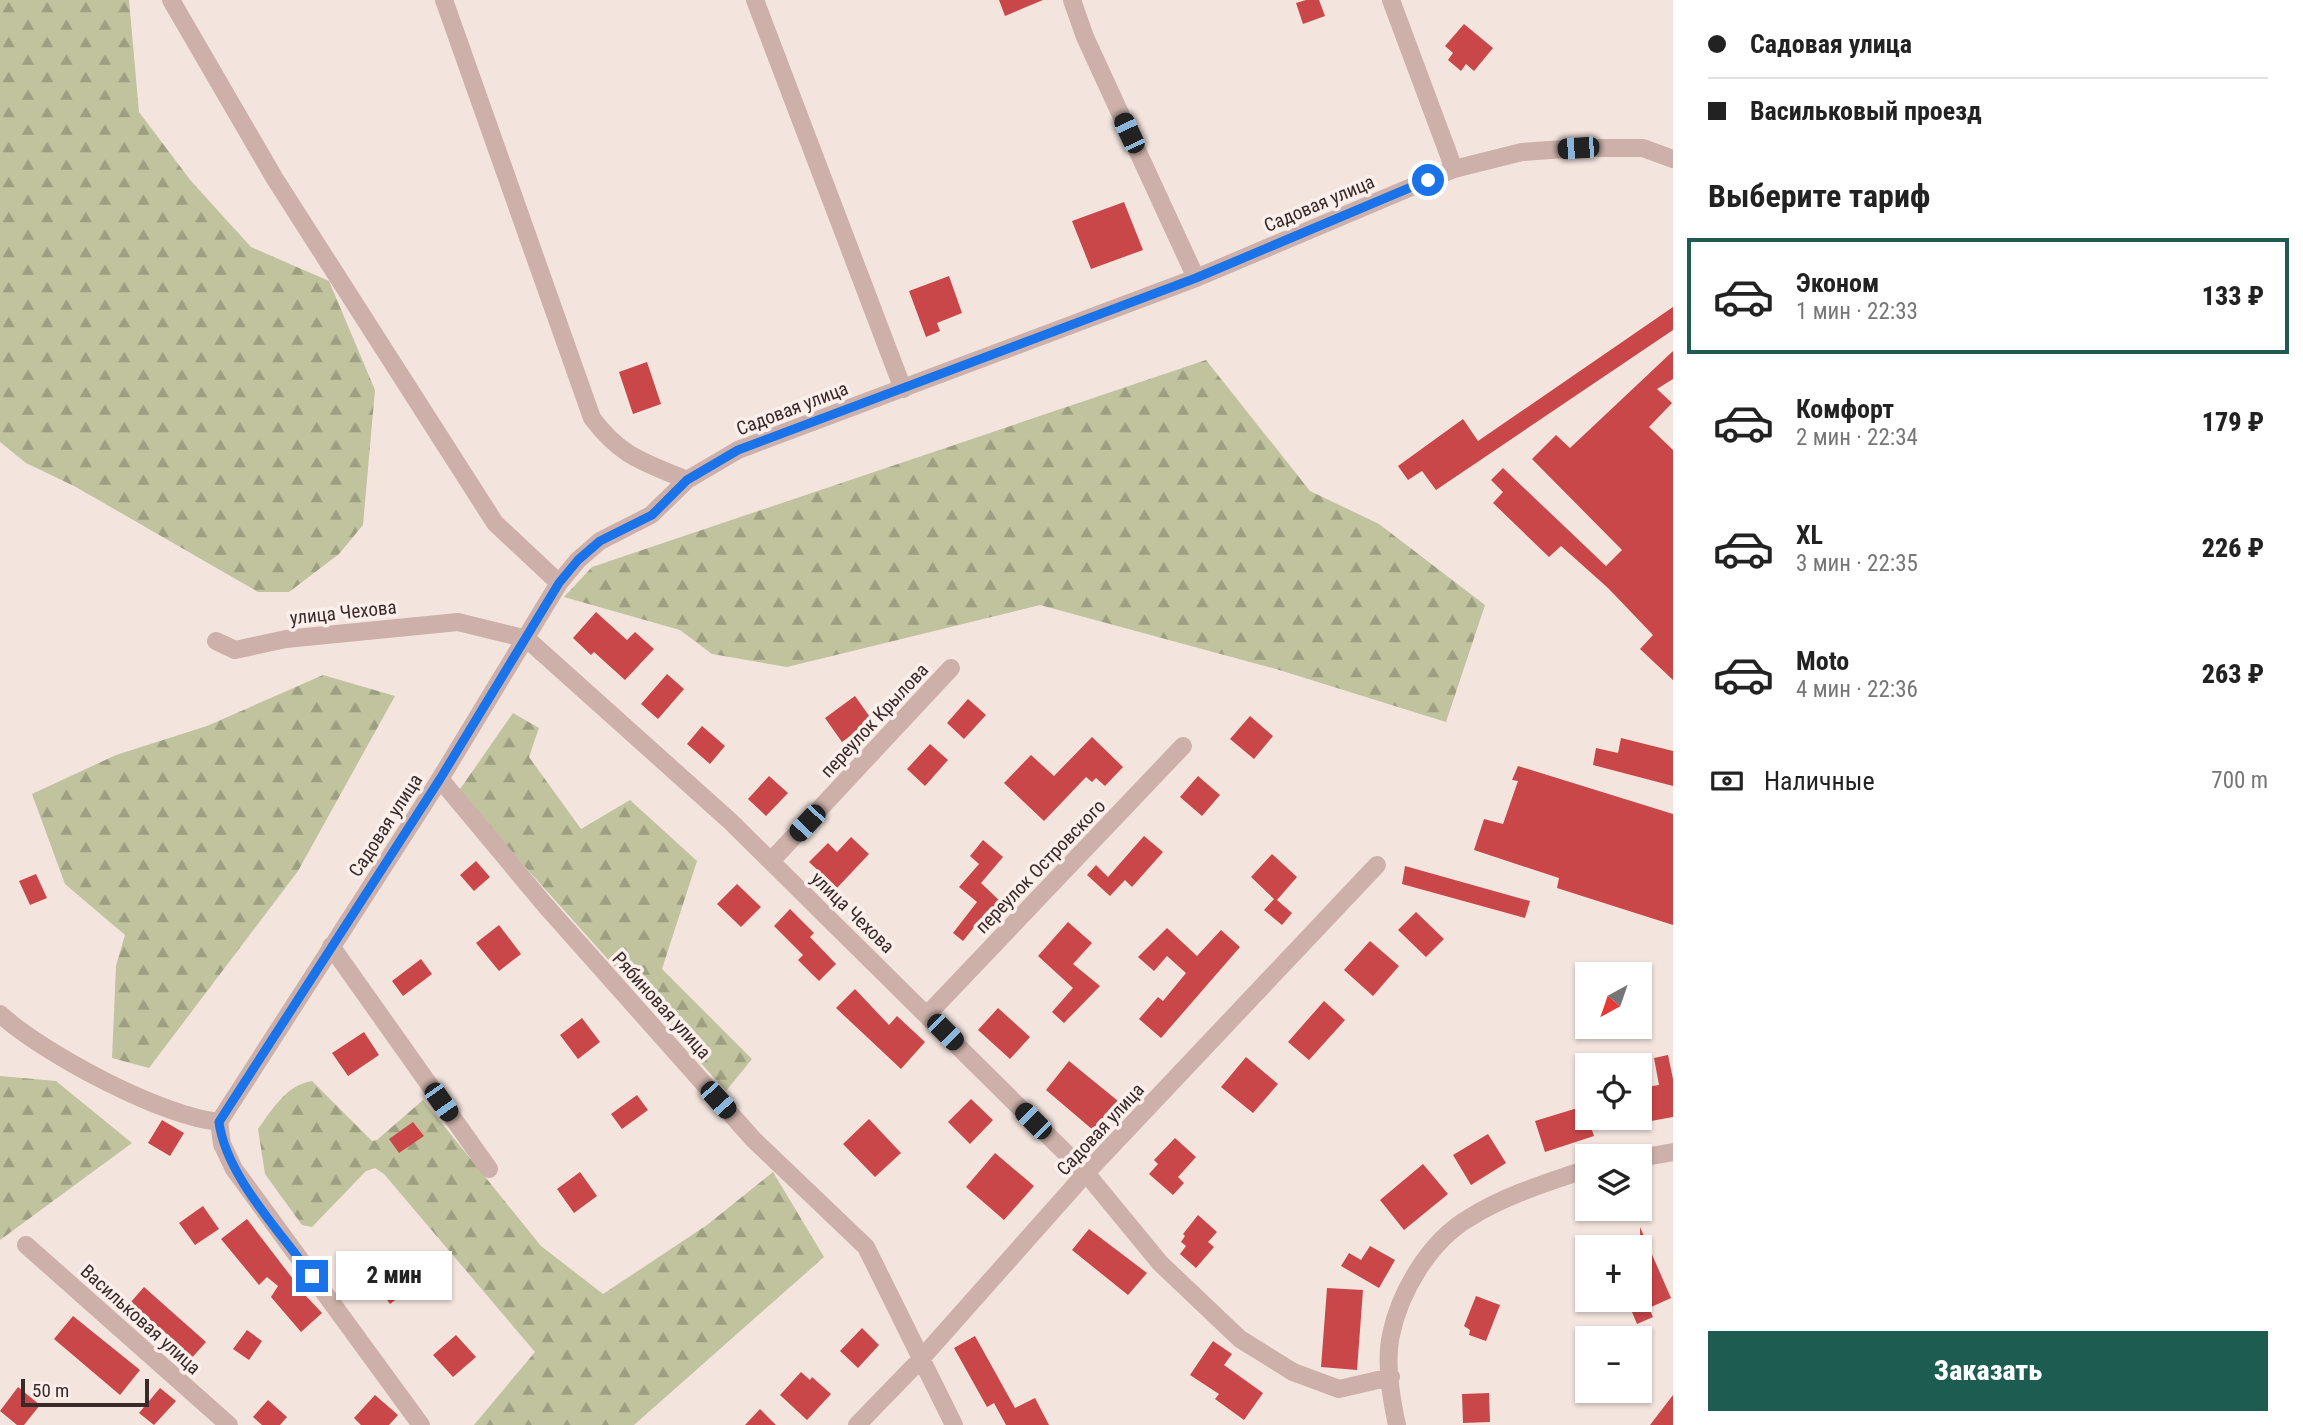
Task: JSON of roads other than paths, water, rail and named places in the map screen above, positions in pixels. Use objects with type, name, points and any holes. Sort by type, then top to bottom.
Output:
[{"type":"street","points":[[171,0],[275,179],[495,523],[559,583]]},
{"type":"street","points":[[444,0],[592,418],[609,440],[627,455],[687,480]]},
{"type":"street","points":[[755,0],[903,389]]},
{"type":"street","points":[[1072,0],[1085,37],[1196,278]]},
{"type":"street","points":[[1391,0],[1454,169]]},
{"type":"street","name":"Садовая улица","points":[[219,1122],[440,779],[559,583],[578,560],[600,541],[652,515],[687,480],[738,450],[1196,278],[1454,169],[1522,152],[1578,148],[1643,148],[1673,159]]},
{"type":"street","name":"улица Чехова","points":[[216,641],[235,650],[286,639],[458,622],[527,639],[771,861],[1086,1173],[1160,1263],[1240,1339],[1293,1372],[1339,1389],[1391,1377]]},
{"type":"street","name":"переулок Крылова","points":[[771,861],[951,668]]},
{"type":"street","name":"переулок Островского","points":[[927,1015],[1183,746]]},
{"type":"street","name":"Рябиновая улица","points":[[440,779],[545,905],[752,1139],[866,1247],[954,1425]]},
{"type":"street","name":"Садовая улица","points":[[857,1425],[920,1360],[1086,1173],[1377,865]]},
{"type":"street","points":[[331,946],[489,1169]]},
{"type":"street","points":[[0,1014],[41,1046],[170,1111],[195,1119],[219,1122],[222,1143],[234,1169],[421,1425]]},
{"type":"street","points":[[1652,1156],[1673,1152]]},
{"type":"street","points":[[1397,1425],[1391,1377],[1390,1337],[1401,1302],[1426,1256],[1467,1219],[1519,1192],[1575,1173]]},
{"type":"street","name":"Васильковая улица","points":[[26,1245],[229,1425]]}]
